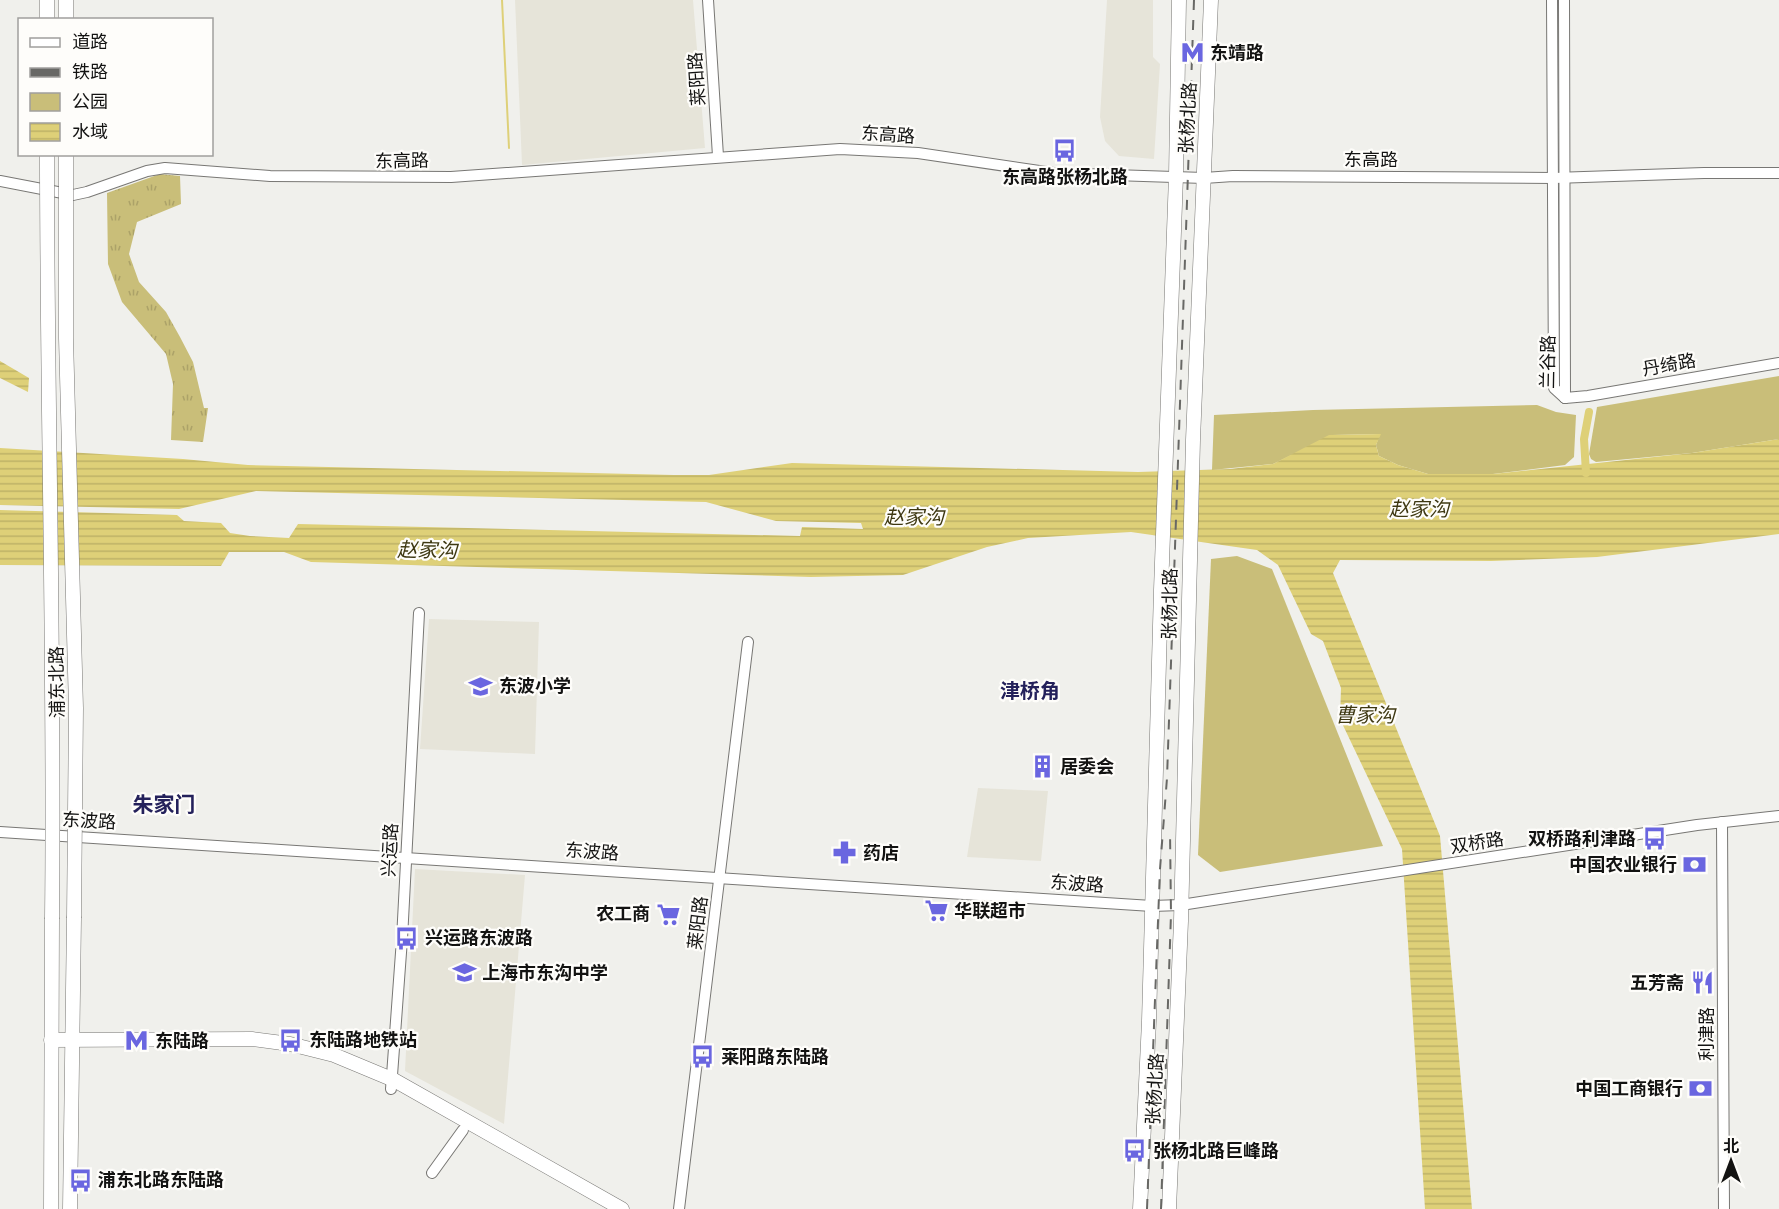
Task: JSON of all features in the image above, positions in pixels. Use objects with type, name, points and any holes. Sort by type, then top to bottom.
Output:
[{"type":"main road","points":[[47,0],[47,18]]},
{"type":"main road","points":[[66,0],[66,18]]},
{"type":"main road","name":"张杨北路","points":[[1140,1209],[1176,176],[1179,0]]},
{"type":"main road","name":"张杨北路","points":[[1169,1209],[1181,905],[1193,440],[1211,0]]},
{"type":"main road","name":"浦东北路","points":[[47,156],[47,333],[54,797],[51,1209]]},
{"type":"main road","name":"浦东北路","points":[[66,156],[66,338],[76,708],[70,1209]]},
{"type":"main road","points":[[51,1045],[269,1049],[332,1063],[392,1084],[621,1209]]},
{"type":"main road","points":[[392,1084],[463,1130],[604,1209]]},
{"type":"street","name":"莱阳路","points":[[708,0],[718,156]]},
{"type":"street","name":"兰谷路","points":[[1552,0],[1560,178],[1565,398]]},
{"type":"street","name":"兰谷路","points":[[1560,178],[1564,0]]},
{"type":"street","name":"东高路","points":[[0,181],[73,195],[147,171],[165,168],[270,176],[451,177],[544,172],[803,150],[875,149],[1053,173],[1204,178],[1233,176],[1560,178],[1779,173]]},
{"type":"street","name":"丹绮路","points":[[1565,398],[1779,363]]},
{"type":"street","name":"兴运路","points":[[392,1084],[407,858],[419,613]]},
{"type":"street","name":"莱阳路","points":[[679,1209],[748,642]]},
{"type":"street","name":"双桥路","points":[[1181,905],[1722,822],[1779,816]]},
{"type":"street","name":"利津路","points":[[1722,822],[1724,1209]]},
{"type":"street","name":"东波路","points":[[0,832],[1152,906],[1181,905]]},
{"type":"street","points":[[432,1173],[463,1130]]},
{"type":"shaded area","points":[[515,0],[693,0],[705,148],[522,165]]},
{"type":"shaded area","points":[[1107,0],[1153,0],[1153,57],[1160,64],[1154,159],[1119,156],[1105,141],[1100,117]]},
{"type":"shaded area","name":"东波小学","points":[[429,619],[539,622],[535,754],[420,749]]},
{"type":"shaded area","points":[[978,788],[1048,791],[1041,861],[967,857]]},
{"type":"shaded area","name":"上海市东沟中学","points":[[415,869],[525,875],[504,1124],[405,1071]]},
{"type":"green space","points":[[160,174],[180,176],[181,204],[137,222],[129,254],[139,282],[166,312],[193,362],[204,408],[208,408],[203,442],[171,440],[173,384],[166,354],[122,302],[108,264],[107,193]]},
{"type":"green space","points":[[1779,376],[1779,439],[1692,453],[1596,462],[1591,459],[1589,454],[1597,407]]},
{"type":"green space","points":[[1537,405],[1556,412],[1576,415],[1574,457],[1565,465],[1493,474],[1428,474],[1398,465],[1379,456],[1376,445],[1380,434],[1333,435],[1273,464],[1212,470],[1214,415],[1313,410]]},
{"type":"green space","points":[[1237,556],[1272,569],[1383,846],[1220,872],[1198,855],[1211,559]]},
{"type":"water","points":[[0,361],[29,378],[28,392],[0,378]]},
{"type":"water","name":"赵家沟","points":[[1381,434],[1376,445],[1379,456],[1398,465],[1428,474],[1493,474],[1692,453],[1779,439],[1779,534],[1597,557],[1491,561],[1340,560],[1333,573],[1440,836],[1472,1209],[1425,1209],[1402,849],[1340,719],[1341,688],[1323,641],[1311,634],[1278,565],[1257,550],[1131,532],[1028,538],[987,547],[903,575],[811,577],[311,562],[284,552],[229,552],[221,566],[0,565],[0,510],[177,515],[184,521],[221,523],[230,533],[289,538],[298,524],[800,536],[802,527],[863,529],[861,523],[776,521],[706,502],[256,491],[179,509],[0,505],[0,448],[248,465],[674,475],[709,475],[792,463],[1138,472],[1230,469],[1273,464],[1329,435]]},
{"type":"waterway","points":[[502,0],[509,148]]},
{"type":"waterway","points":[[1586,473],[1584,439],[1589,412]]},
{"type":"railway","points":[[1147,1209],[1160,869],[1167,778],[1194,0]]},
{"type":"railway","points":[[1161,1209],[1171,914],[1170,831]]},
{"type":"place","name":"东靖路","points":[[1192,53]]},
{"type":"place","name":"东高路张杨北路","points":[[1065,151]]},
{"type":"place","name":"东波小学","points":[[481,686]]},
{"type":"place","name":"居委会","points":[[1042,767]]},
{"type":"place","name":"双桥路利津路","points":[[1654,839]]},
{"type":"place","name":"药店","points":[[845,853]]},
{"type":"place","name":"中国农业银行","points":[[1695,865]]},
{"type":"place","name":"华联超市","points":[[936,911]]},
{"type":"place","name":"农工商","points":[[668,914]]},
{"type":"place","name":"兴运路东波路","points":[[407,938]]},
{"type":"place","name":"上海市东沟中学","points":[[464,973]]},
{"type":"place","name":"五芳斋","points":[[1702,983]]},
{"type":"place","name":"东陆路地铁站","points":[[291,1040]]},
{"type":"place","name":"东陆路","points":[[137,1041]]},
{"type":"place","name":"莱阳路东陆路","points":[[703,1057]]},
{"type":"place","name":"中国工商银行","points":[[1701,1089]]},
{"type":"place","name":"张杨北路巨峰路","points":[[1135,1151]]},
{"type":"place","name":"浦东北路东陆路","points":[[80,1180]]},
{"type":"district","name":"津桥角","points":[[1030,691]]},
{"type":"district","name":"朱家门","points":[[164,805]]},
{"type":"water label","name":"曹家沟","points":[[1365,715]]}]
